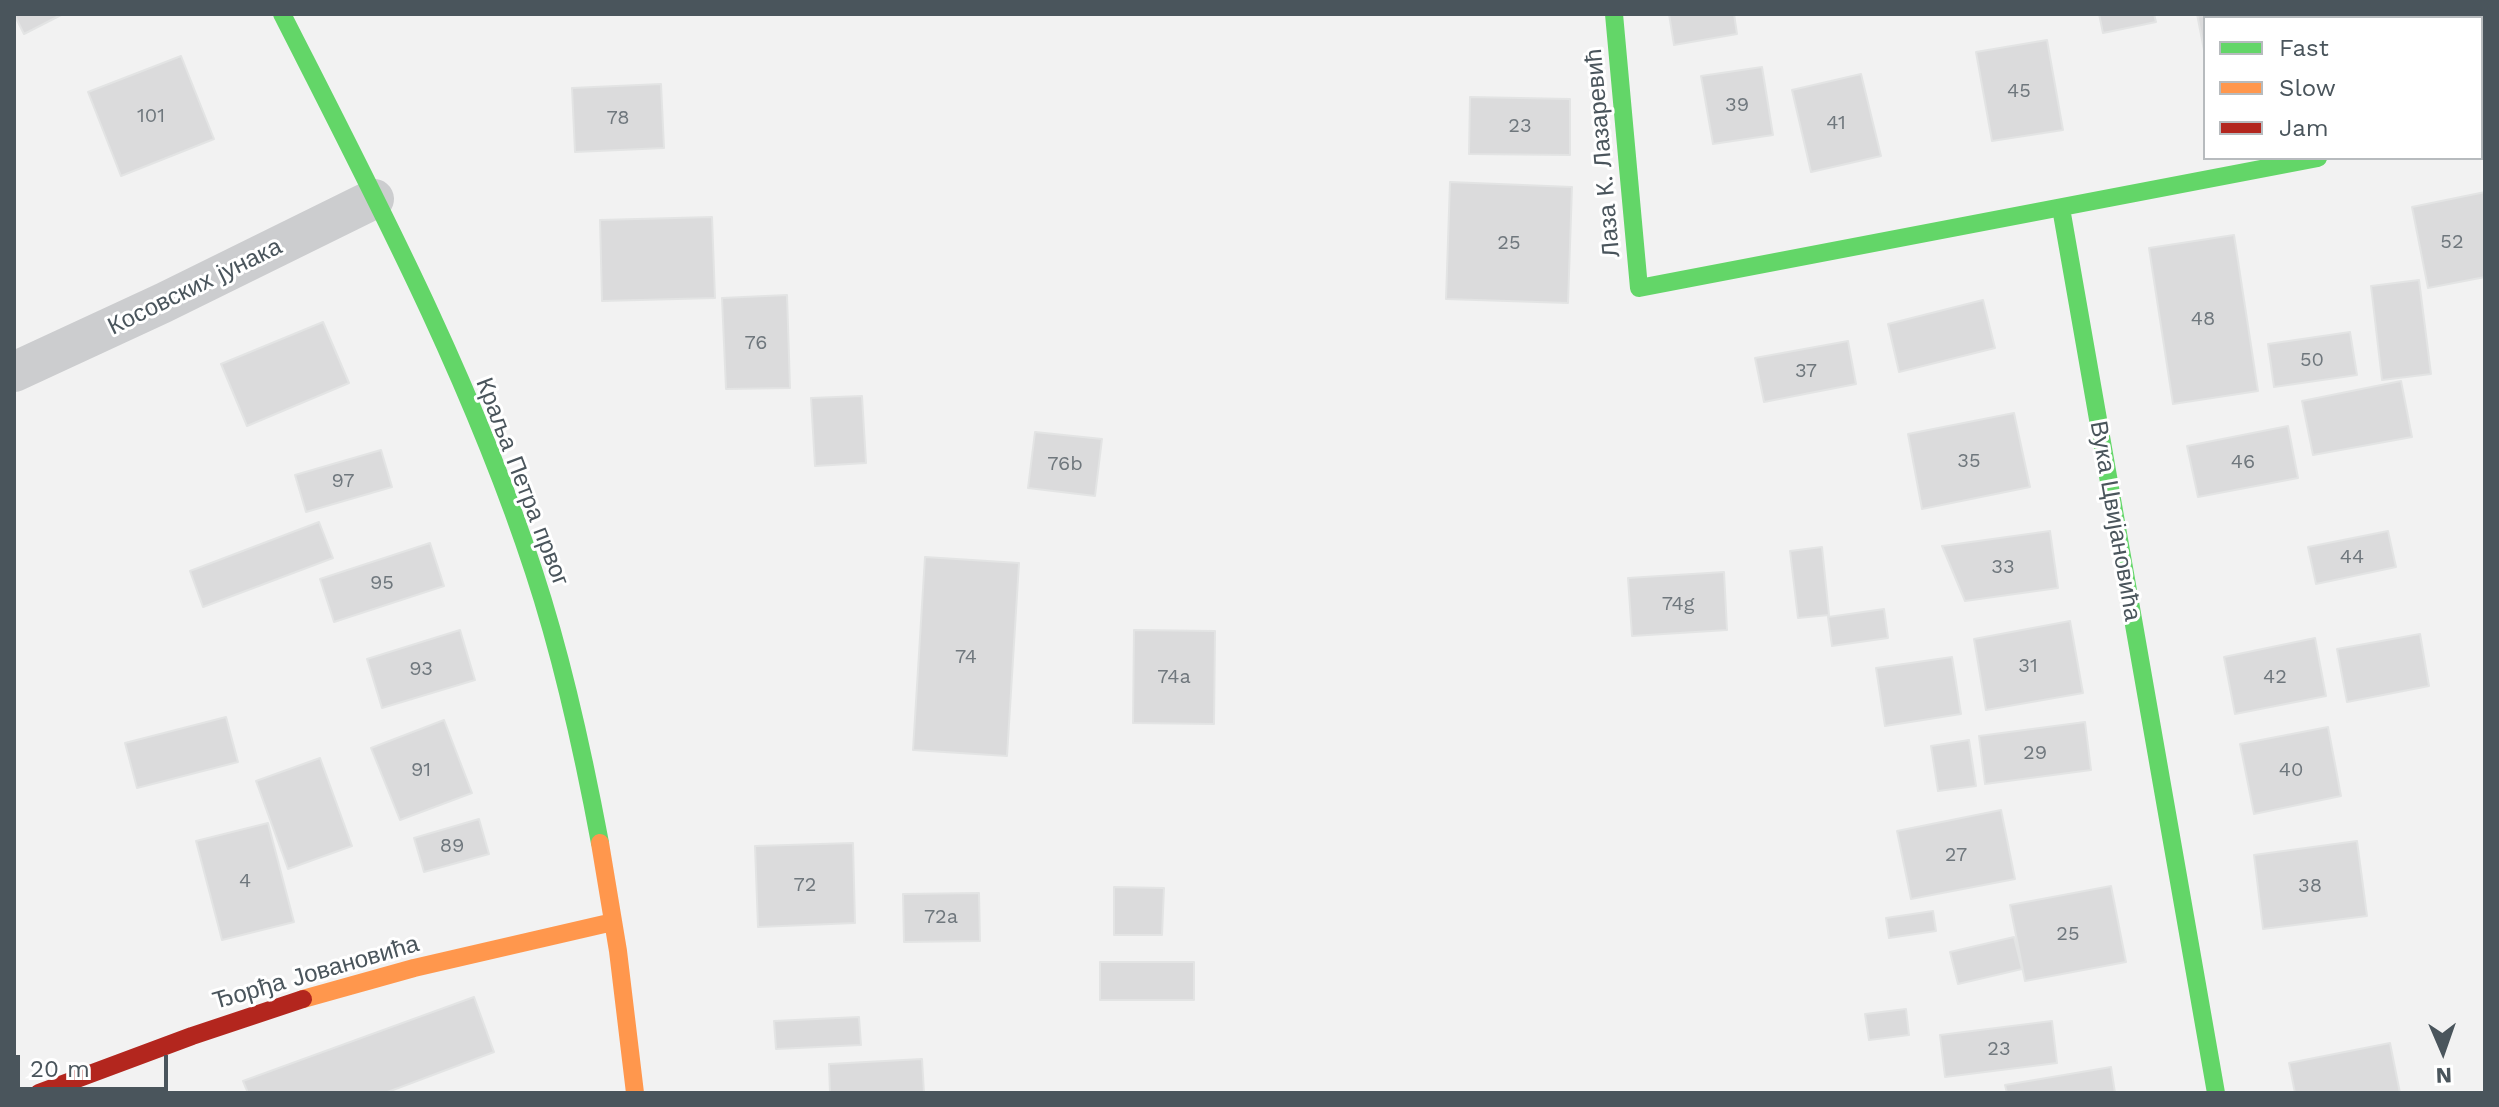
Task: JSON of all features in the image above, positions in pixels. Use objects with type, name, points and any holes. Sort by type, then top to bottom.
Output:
[{"type":"street","name":"Краља Петра првог","points":[[282,14],[374,199],[461,389],[526,549],[564,677],[594,804],[627,1008],[635,1093]]},
{"type":"street","name":"Лаза К. Лазаревић","points":[[1614,14],[1639,288],[2061,208]]},
{"type":"street","points":[[2061,208],[2308,160]]},
{"type":"street","name":"Косовских јунака","points":[[14,372],[374,199]]},
{"type":"street","name":"Вука Цвијановића","points":[[2061,208],[2216,1093]]},
{"type":"street","name":"Ђорђа Јовановића","points":[[39,1093],[190,1036],[348,986],[613,922]]},
{"type":"building","points":[[14,14],[63,14],[24,34]]},
{"type":"building","points":[[1669,14],[1734,14],[1737,34],[1674,45]]},
{"type":"building","points":[[2099,14],[2154,14],[2156,22],[2103,33]]},
{"type":"building","points":[[2197,14],[2264,14],[2203,16],[2203,45]]},
{"type":"building","points":[[2299,14],[2372,16],[2300,16]]},
{"type":"building","points":[[2414,14],[2479,14],[2479,16]]},
{"type":"building","points":[[2047,40],[2063,130],[1992,141],[1976,52]]},
{"type":"building","points":[[181,56],[214,139],[121,176],[88,92]]},
{"type":"building","points":[[1762,67],[1773,135],[1713,144],[1701,76]]},
{"type":"building","points":[[1861,74],[1881,156],[1811,172],[1792,90]]},
{"type":"building","points":[[661,84],[664,148],[575,152],[572,88]]},
{"type":"building","points":[[1470,97],[1570,99],[1570,155],[1469,154]]},
{"type":"building","points":[[1450,182],[1572,187],[1568,303],[1446,299]]},
{"type":"building","points":[[2485,192],[2485,277],[2428,288],[2412,207]]},
{"type":"building","points":[[712,217],[715,298],[602,301],[600,220]]},
{"type":"building","points":[[2234,235],[2258,391],[2173,404],[2149,248]]},
{"type":"building","points":[[2419,280],[2431,374],[2382,380],[2371,286]]},
{"type":"building","points":[[787,295],[790,388],[726,389],[722,298]]},
{"type":"building","points":[[1983,300],[1995,348],[1899,372],[1888,324]]},
{"type":"building","points":[[323,322],[349,383],[247,426],[221,364]]},
{"type":"building","points":[[2350,332],[2357,375],[2274,387],[2268,344]]},
{"type":"building","points":[[1848,341],[1856,384],[1764,402],[1755,358]]},
{"type":"building","points":[[2401,381],[2412,437],[2313,455],[2302,401]]},
{"type":"building","points":[[862,396],[866,463],[815,466],[811,398]]},
{"type":"building","points":[[2014,413],[2030,487],[1922,509],[1908,434]]},
{"type":"building","points":[[2288,426],[2298,478],[2198,497],[2187,446]]},
{"type":"building","points":[[1035,432],[1102,439],[1095,496],[1028,488]]},
{"type":"building","points":[[381,450],[392,487],[306,512],[295,475]]},
{"type":"building","points":[[319,522],[333,558],[203,607],[190,571]]},
{"type":"building","points":[[2050,531],[2058,588],[1965,601],[1942,546]]},
{"type":"building","points":[[2388,531],[2396,567],[2316,584],[2308,547]]},
{"type":"building","points":[[430,543],[444,586],[334,622],[320,579]]},
{"type":"building","points":[[1822,547],[1829,615],[1798,618],[1790,551]]},
{"type":"building","points":[[925,557],[1019,563],[1007,756],[913,750]]},
{"type":"building","points":[[1724,572],[1727,630],[1632,636],[1628,578]]},
{"type":"building","points":[[1884,609],[1888,638],[1832,646],[1828,617]]},
{"type":"building","points":[[2070,621],[2083,693],[1986,710],[1974,639]]},
{"type":"building","points":[[460,630],[475,680],[382,708],[367,659]]},
{"type":"building","points":[[1134,630],[1215,631],[1214,724],[1133,723]]},
{"type":"building","points":[[2420,634],[2429,686],[2347,702],[2337,649]]},
{"type":"building","points":[[2315,638],[2326,696],[2235,714],[2224,657]]},
{"type":"building","points":[[1952,657],[1961,714],[1885,726],[1876,668]]},
{"type":"building","points":[[226,717],[238,762],[137,788],[125,743]]},
{"type":"building","points":[[444,720],[472,793],[400,820],[371,748]]},
{"type":"building","points":[[2085,722],[2091,770],[1985,784],[1979,736]]},
{"type":"building","points":[[2328,727],[2341,796],[2254,814],[2240,744]]},
{"type":"building","points":[[1969,740],[1976,786],[1938,791],[1931,746]]},
{"type":"building","points":[[320,758],[352,846],[288,869],[256,781]]},
{"type":"building","points":[[2001,810],[2015,879],[1911,899],[1897,831]]},
{"type":"building","points":[[479,819],[489,854],[424,872],[414,838]]},
{"type":"building","points":[[268,823],[294,922],[222,940],[196,841]]},
{"type":"building","points":[[2357,841],[2367,916],[2263,929],[2254,855]]},
{"type":"building","points":[[853,843],[855,923],[758,927],[755,846]]},
{"type":"building","points":[[2111,886],[2126,962],[2025,981],[2010,905]]},
{"type":"building","points":[[1114,887],[1164,888],[1162,935],[1114,935]]},
{"type":"building","points":[[979,893],[980,941],[904,942],[903,894]]},
{"type":"building","points":[[1933,911],[1936,931],[1889,938],[1886,918]]},
{"type":"building","points":[[2014,937],[2022,969],[1958,984],[1950,952]]},
{"type":"building","points":[[1100,962],[1194,962],[1194,1000],[1100,1000]]},
{"type":"building","points":[[474,997],[494,1052],[385,1093],[248,1093],[243,1081]]},
{"type":"building","points":[[1906,1009],[1909,1035],[1869,1040],[1865,1014]]},
{"type":"building","points":[[859,1017],[861,1045],[776,1049],[774,1021]]},
{"type":"building","points":[[2052,1021],[2057,1063],[1945,1077],[1940,1035]]},
{"type":"building","points":[[2390,1043],[2400,1093],[2295,1093],[2289,1063]]},
{"type":"building","points":[[922,1059],[924,1093],[830,1093],[829,1064]]},
{"type":"building","points":[[2111,1067],[2115,1093],[2007,1093],[2005,1085]]},
{"type":"traffic: fast","points":[[282,14],[419,288],[509,500],[563,672],[600,843]]},
{"type":"traffic: fast","points":[[1614,14],[1639,288],[2308,160]]},
{"type":"traffic: fast","points":[[2061,208],[2216,1093]]},
{"type":"traffic: slow","points":[[600,843],[618,951],[635,1093]]},
{"type":"traffic: slow","points":[[303,999],[414,968],[613,922]]},
{"type":"traffic: jam","points":[[39,1093],[303,999]]}]
